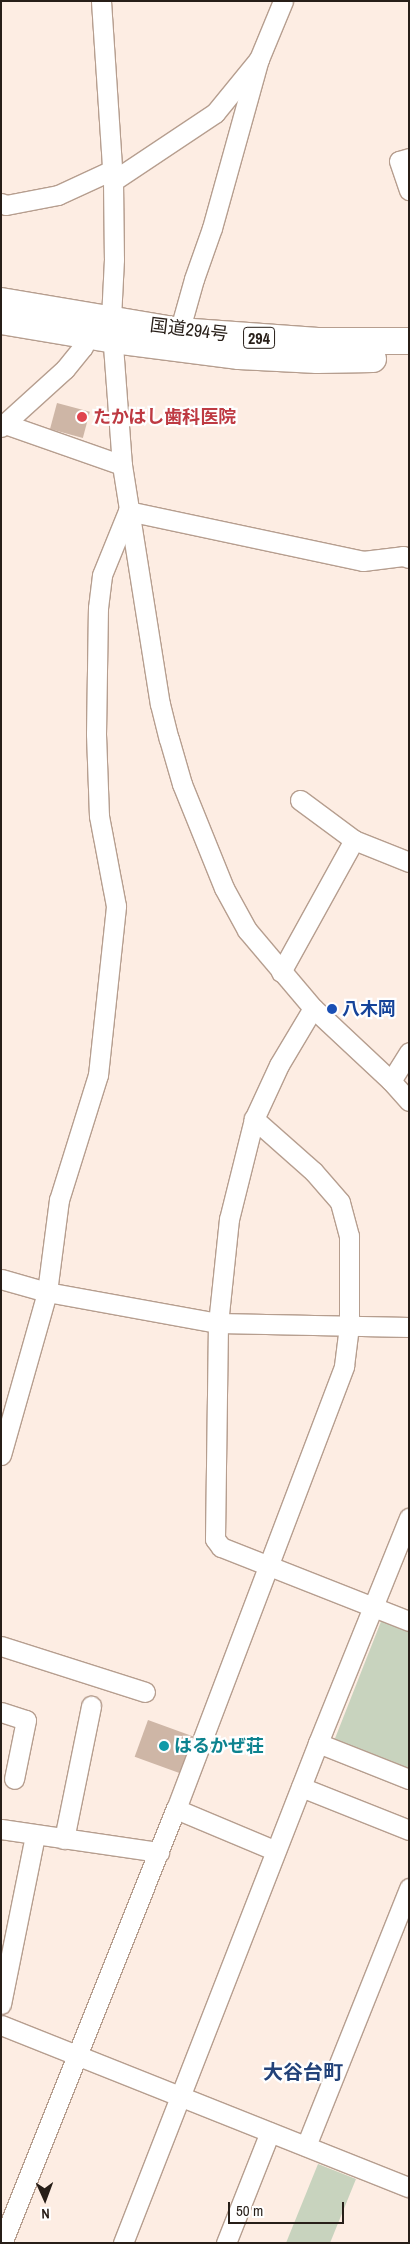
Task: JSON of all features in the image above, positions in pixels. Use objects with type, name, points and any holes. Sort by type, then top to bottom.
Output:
[{"type":"highway","name":"国道294号","points":[[1,301],[113,329],[177,340],[239,356],[317,360],[409,358]]},
{"type":"highway","name":"国道294号","points":[[1,321],[87,336],[113,329]]},
{"type":"highway","name":"国道294号","points":[[177,340],[409,341]]},
{"type":"street","points":[[102,1],[113,176],[113,329],[122,465],[160,704],[182,784],[224,888],[242,922],[281,972],[313,1008],[391,1081],[409,1102]]},
{"type":"street","points":[[177,340],[194,279],[212,228],[259,59],[283,1]]},
{"type":"street","points":[[1,203],[6,205],[58,195],[113,176],[215,113],[259,59]]},
{"type":"street","points":[[409,158],[399,161],[409,190]]},
{"type":"street","points":[[87,336],[83,347],[65,369],[3,426],[122,465]]},
{"type":"street","points":[[128,511],[363,561],[403,556],[409,558]]},
{"type":"street","points":[[1,1455],[47,1292],[59,1200],[98,1075],[116,906],[99,816],[96,734],[98,608],[102,576],[128,511]]},
{"type":"street","points":[[300,800],[354,840],[408,859]]},
{"type":"street","points":[[281,972],[354,840]]},
{"type":"street","points":[[313,1008],[279,1065],[254,1119],[229,1220],[218,1323],[215,1539],[221,1547],[409,1621]]},
{"type":"street","points":[[391,1081],[409,1052]]},
{"type":"street","points":[[2,2243],[159,1852],[344,1366],[349,1326],[349,1236],[340,1202],[313,1170],[254,1119]]},
{"type":"street","points":[[1,1280],[47,1292],[218,1323],[409,1327]]},
{"type":"street","points":[[122,2243],[318,1743],[409,1518]]},
{"type":"street","points":[[1,1646],[145,1692]]},
{"type":"street","points":[[64,1839],[91,1706]]},
{"type":"street","points":[[1,1712],[26,1720],[14,1779]]},
{"type":"street","points":[[318,1743],[409,1780]]},
{"type":"street","points":[[301,1787],[409,1830]]},
{"type":"street","points":[[176,1808],[276,1850]]},
{"type":"street","points":[[1,1829],[159,1852]]},
{"type":"street","points":[[1,2004],[35,1835]]},
{"type":"street","points":[[306,2146],[408,1891]]},
{"type":"street","points":[[1,2025],[306,2146],[407,2182]]},
{"type":"street","points":[[226,2243],[270,2132]]},
{"type":"green space","points":[[382,1619],[409,1629],[409,1770],[334,1741]]},
{"type":"green space","points":[[318,2164],[356,2179],[330,2243],[286,2243]]},
{"type":"building","points":[[57,403],[90,412],[83,438],[50,429]]},
{"type":"building","name":"はるかぜ荘","points":[[148,1720],[194,1737],[181,1773],[135,1757]]},
{"type":"place","name":"たかはし歯科医院","points":[[82,417]]},
{"type":"place","name":"八木岡","points":[[332,1009]]},
{"type":"place","name":"はるかぜ荘","points":[[164,1746]]},
{"type":"district","name":"大谷台町","points":[[303,2071]]}]
